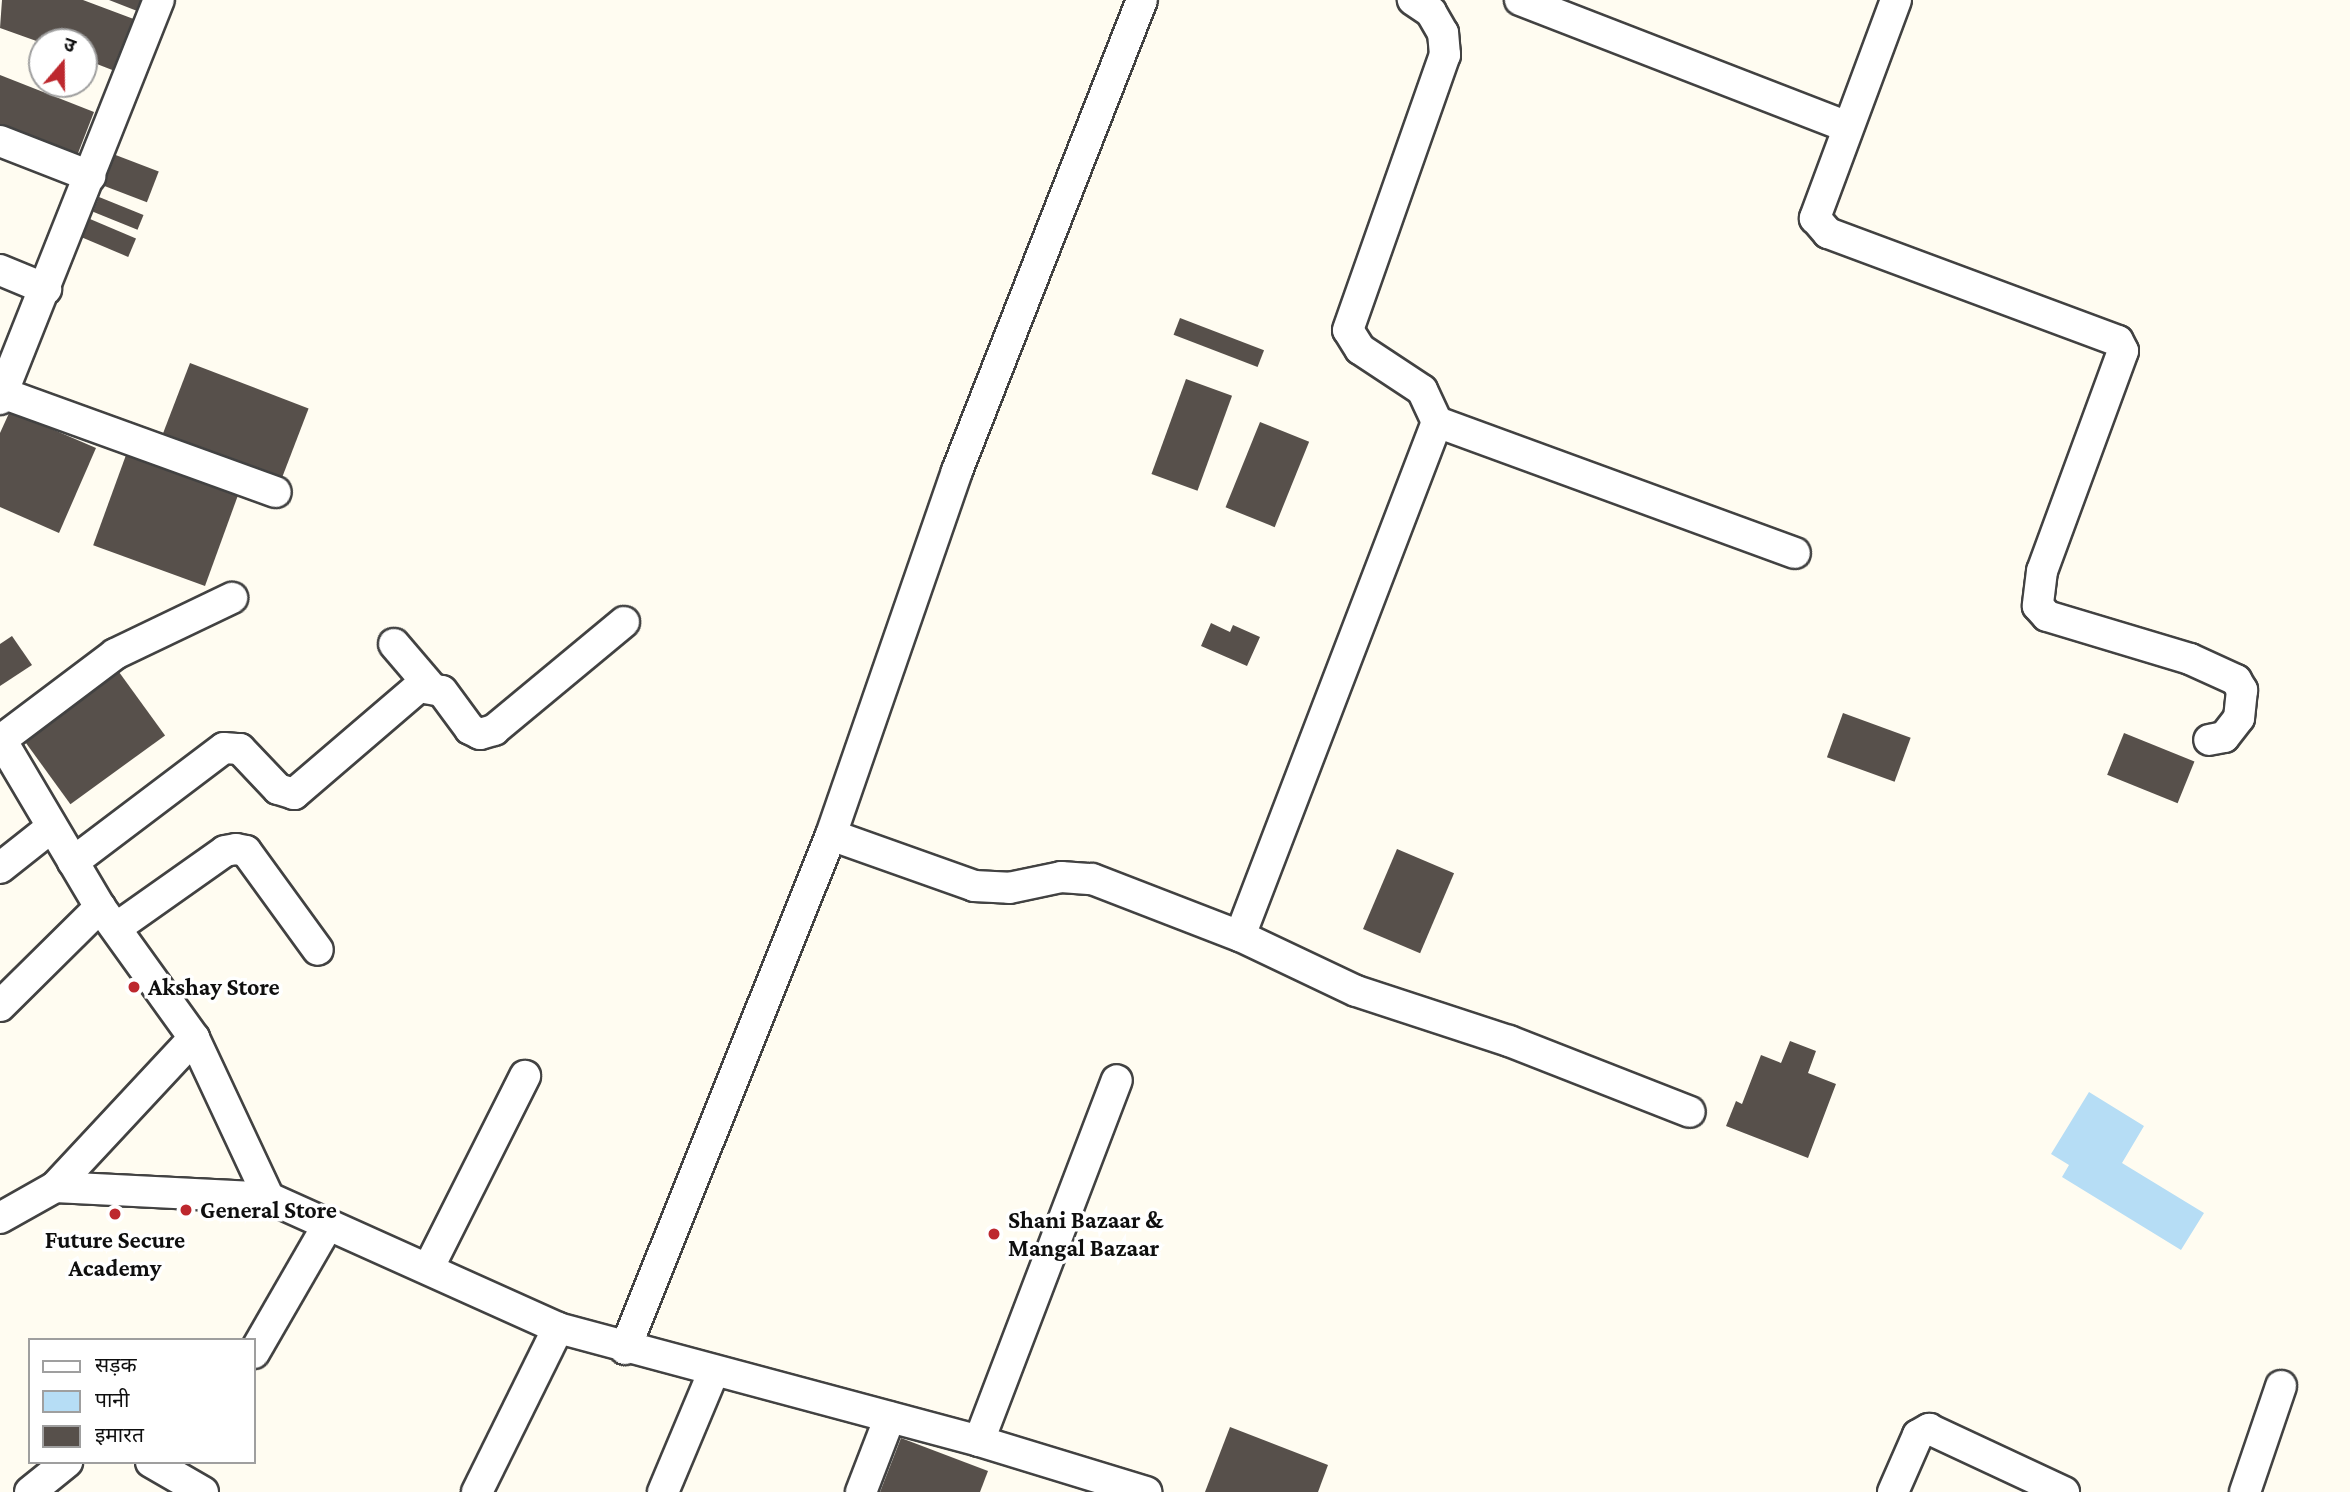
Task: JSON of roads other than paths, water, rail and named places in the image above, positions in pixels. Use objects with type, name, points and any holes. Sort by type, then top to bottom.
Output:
[{"type":"street","points":[[159,0],[46,289],[1,396],[276,492]]},
{"type":"street","points":[[625,1349],[831,835],[957,471],[1142,0]]},
{"type":"street","points":[[1413,0],[1431,12],[1443,33],[1445,55],[1348,330],[1360,349],[1422,390],[1437,422],[1795,553]]},
{"type":"street","points":[[1520,0],[1847,127]]},
{"type":"street","points":[[1896,0],[1815,210],[1822,229],[2118,341],[2123,351],[2042,571],[2038,606],[2047,615],[2190,659],[2236,680],[2242,690],[2239,718],[2224,737],[2209,740]]},
{"type":"street","points":[[0,141],[90,176]]},
{"type":"street","points":[[0,270],[46,289]]},
{"type":"street","points":[[1240,936],[1437,422]]},
{"type":"street","points":[[232,598],[115,654],[3,752],[108,917],[194,1038],[269,1198]]},
{"type":"street","points":[[394,644],[430,686],[442,691],[470,729],[480,734],[494,730],[624,622]]},
{"type":"street","points":[[73,862],[224,748],[240,749],[278,789],[294,794],[419,687],[430,686]]},
{"type":"street","points":[[0,868],[52,827]]},
{"type":"street","points":[[831,835],[974,886],[1009,888],[1061,877],[1092,879],[1240,936],[1356,991],[1420,1009],[1690,1112]]},
{"type":"street","points":[[0,1006],[108,917],[225,851],[236,849],[246,851],[318,950]]},
{"type":"street","points":[[0,1218],[55,1186],[194,1038]]},
{"type":"street","points":[[429,1267],[525,1076]]},
{"type":"street","points":[[979,1441],[1117,1080]]},
{"type":"street","points":[[55,1186],[269,1198],[429,1267],[558,1328],[713,1373],[979,1441],[1100,1484],[1146,1492]]},
{"type":"street","points":[[256,1350],[328,1225]]},
{"type":"street","points":[[477,1492],[558,1328]]},
{"type":"street","points":[[663,1492],[713,1373]]},
{"type":"street","points":[[2245,1492],[2281,1386]]},
{"type":"street","points":[[861,1492],[890,1417]]},
{"type":"street","points":[[1893,1492],[1918,1434],[1929,1429],[2064,1492]]},
{"type":"street","points":[[30,1492],[65,1464]]},
{"type":"street","points":[[155,1464],[203,1492]]},
{"type":"water","points":[[2089,1092],[2144,1126],[2122,1163],[2204,1213],[2181,1250],[2062,1177],[2069,1165],[2051,1154]]},
{"type":"place","name":"Akshay Store","points":[[134,987]]},
{"type":"place","name":"General Store","points":[[186,1210]]},
{"type":"place","name":"Future Secure Academy","points":[[115,1214]]},
{"type":"place","name":"Shani Bazaar & Mangal Bazaar","points":[[994,1234]]}]
